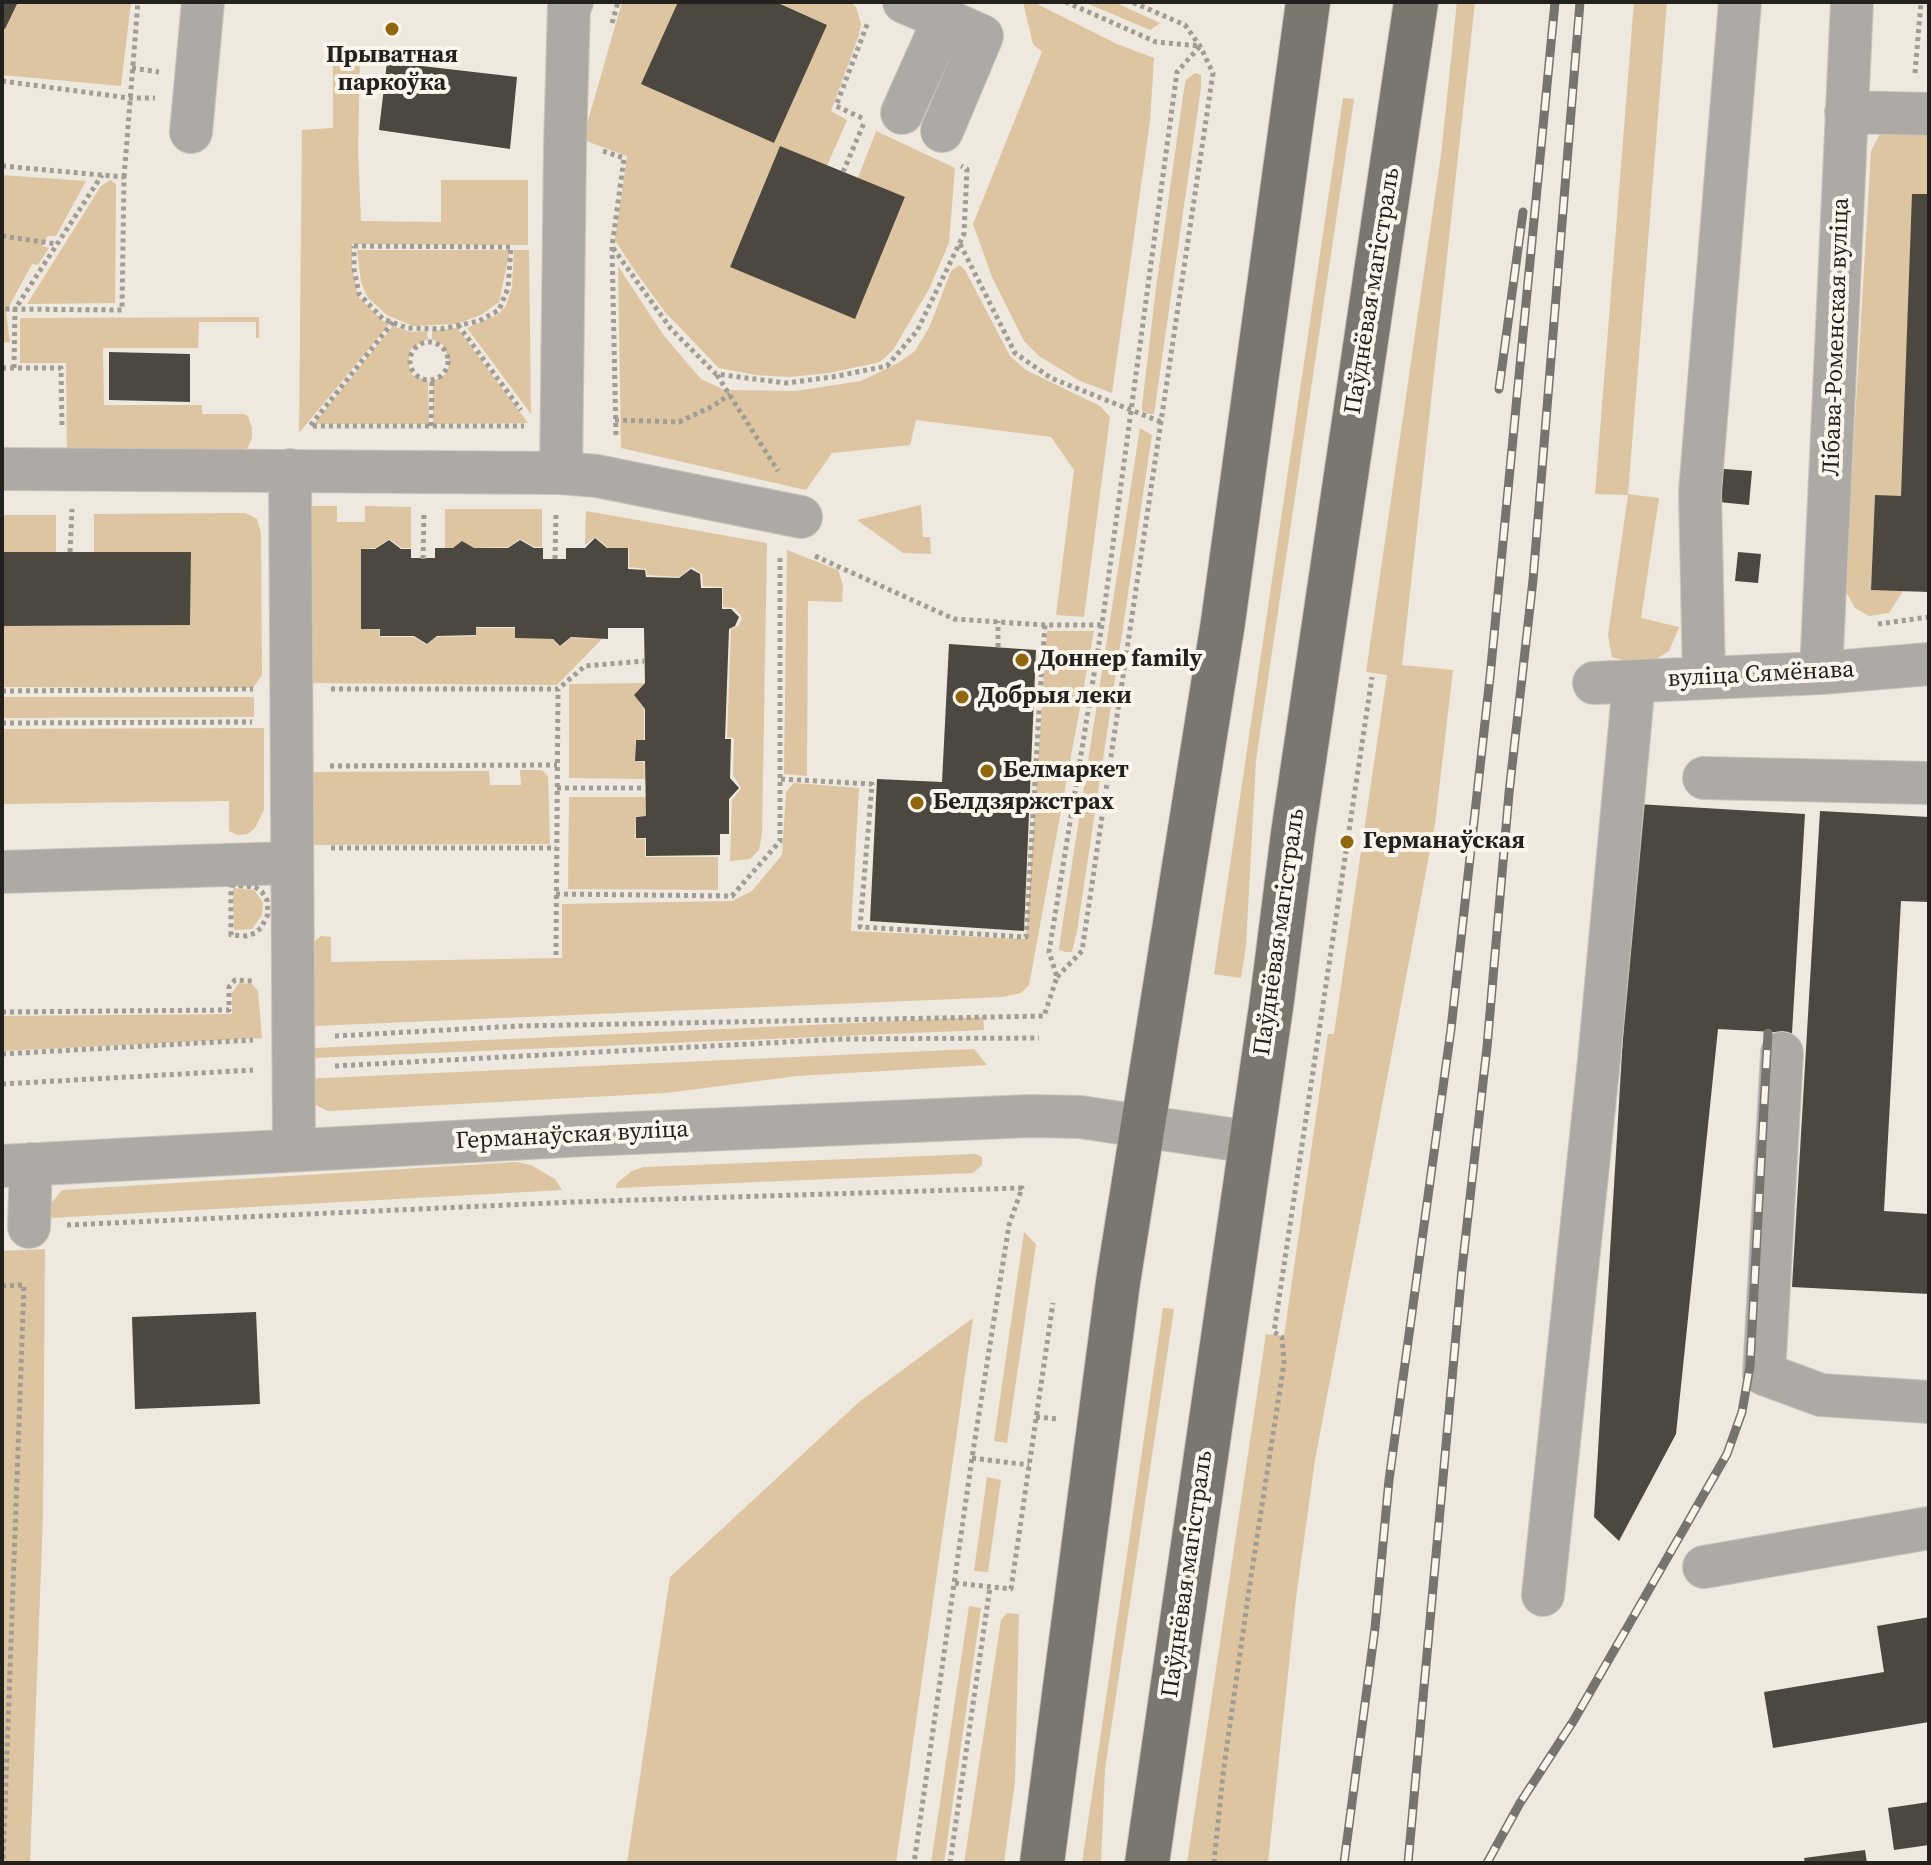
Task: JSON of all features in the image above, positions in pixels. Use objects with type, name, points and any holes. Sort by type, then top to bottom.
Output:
[{"type":"main road","points":[[1042,1863],[1116,1298],[1223,622],[1308,2]]},
{"type":"main road","name":"Паўднёвая магістраль","points":[[1147,1863],[1347,463],[1407,3]]},
{"type":"street","points":[[191,132],[203,2]]},
{"type":"street","points":[[559,488],[565,147],[569,5],[572,2]]},
{"type":"street","points":[[1704,678],[1700,492],[1740,2]]},
{"type":"street","name":"Лібава-Роменская вуліца","points":[[1821,673],[1852,2]]},
{"type":"street","points":[[885,8],[944,19],[982,36],[948,146]]},
{"type":"street","points":[[902,113],[944,19]]},
{"type":"street","points":[[1846,112],[1929,114]]},
{"type":"street","points":[[2,469],[290,470],[559,488],[597,476],[796,537]]},
{"type":"street","points":[[290,470],[307,856],[293,1054],[294,1150]]},
{"type":"street","name":"вуліца Сямёнава","points":[[1543,1595],[1599,1060],[1614,683],[1821,673],[1929,664]]},
{"type":"street","points":[[1704,778],[1929,783]]},
{"type":"street","points":[[2,872],[307,856]]},
{"type":"street","points":[[1782,1053],[1764,1374],[1821,1395],[1929,1402]]},
{"type":"street","name":"Германаўская вуліца","points":[[16,1165],[1015,1116],[1080,1117],[1250,1142]]},
{"type":"street","points":[[16,1165],[29,1227]]},
{"type":"street","points":[[1704,1567],[1929,1528]]},
{"type":"path","points":[[2,309],[122,310],[124,177],[138,2]]},
{"type":"path","points":[[1066,2],[1156,42],[1200,46]]},
{"type":"path","points":[[2,1084],[293,1054],[519,1026],[1044,1016],[1057,977],[1082,951],[1213,73],[1185,25],[1132,2]]},
{"type":"path","points":[[1921,2],[1915,76],[1929,77]]},
{"type":"path","points":[[843,172],[865,120],[836,106],[868,23],[885,8]]},
{"type":"path","points":[[1057,977],[1049,952],[1102,625],[1177,72],[1200,46]]},
{"type":"path","points":[[132,68],[157,71],[164,73],[165,77]]},
{"type":"path","points":[[2,81],[129,98],[154,99],[163,89]]},
{"type":"path","points":[[716,374],[786,383],[887,366],[917,331],[964,234],[967,169],[948,146]]},
{"type":"path","points":[[2,166],[124,177]]},
{"type":"path","points":[[14,368],[15,309],[102,175]]},
{"type":"path","points":[[2,236],[57,244]]},
{"type":"path","points":[[959,243],[1015,353],[1051,378],[1161,422]]},
{"type":"path","points":[[354,246],[511,247],[508,288],[499,310],[479,321],[458,325],[407,328],[393,322],[383,319],[359,294],[354,246]]},
{"type":"path","points":[[612,247],[671,329],[716,374],[779,473]]},
{"type":"path","points":[[393,322],[310,426],[534,426]]},
{"type":"path","points":[[458,325],[525,415]]},
{"type":"path","points":[[430,328],[430,341]]},
{"type":"path","points":[[430,341],[442,346],[448,358],[445,371],[432,379],[421,379],[409,360],[418,344],[430,341]]},
{"type":"path","points":[[431,426],[432,379]]},
{"type":"path","points":[[615,420],[679,422],[730,394]]},
{"type":"path","points":[[555,559],[559,488]]},
{"type":"path","points":[[423,559],[425,501]]},
{"type":"path","points":[[70,552],[72,503]]},
{"type":"path","points":[[556,894],[732,896],[780,841],[796,537],[954,619],[1102,625]]},
{"type":"path","points":[[998,621],[998,647]]},
{"type":"path","points":[[781,779],[872,784],[860,927],[1026,937],[1037,694],[1045,625]]},
{"type":"path","points":[[323,689],[558,689],[585,666],[644,661]]},
{"type":"path","points":[[1214,1863],[1223,1774],[1284,1363],[1282,1337],[1274,1332],[1372,677]]},
{"type":"path","points":[[2,691],[257,689]]},
{"type":"path","points":[[556,955],[558,689]]},
{"type":"path","points":[[2,723],[257,722]]},
{"type":"path","points":[[323,766],[557,765]]},
{"type":"path","points":[[557,788],[646,788]]},
{"type":"path","points":[[307,856],[556,848]]},
{"type":"path","points":[[231,885],[255,887],[267,900],[268,914],[255,933],[231,935],[231,885]]},
{"type":"path","points":[[2,1012],[229,1010],[229,987],[235,980],[249,979],[256,983]]},
{"type":"path","points":[[2,1054],[293,1054],[843,1039],[1039,1038]]},
{"type":"path","points":[[29,1227],[573,1202],[1022,1188],[1009,1225],[914,1863]]},
{"type":"path","points":[[2,1286],[24,1285],[3,1863]]},
{"type":"path","points":[[955,1583],[1011,1589],[1053,1303]]},
{"type":"path","points":[[972,1458],[1029,1465]]},
{"type":"path","points":[[950,1863],[990,1587]]},
{"type":"shaded area","points":[[18,2],[131,2],[121,86],[2,75],[2,28],[5,29]]},
{"type":"shaded area","points":[[622,2],[678,2],[642,84],[774,143],[827,25],[777,2],[850,2],[856,7],[861,24],[859,35],[831,111],[847,120],[827,166],[780,146],[730,267],[855,318],[905,198],[858,178],[876,131],[955,168],[949,243],[929,289],[893,350],[880,362],[829,373],[790,377],[755,375],[719,368],[665,312],[633,268],[615,240],[627,156],[586,141],[584,135]]},
{"type":"shaded area","points":[[1023,2],[1033,2],[1117,44],[1154,58],[1150,121],[1112,393],[1080,381],[1039,356],[1024,341],[992,277],[973,224],[1042,52],[1033,44]]},
{"type":"shaded area","points":[[1084,2],[1114,2],[1160,23],[1150,30]]},
{"type":"shaded area","points":[[1457,2],[1475,2],[1402,665],[1453,670],[1435,824],[1315,1460],[1296,1598],[1268,1863],[1187,1863],[1266,1334],[1284,1336],[1328,1034],[1334,1034],[1387,675],[1366,672],[1441,155]]},
{"type":"shaded area","points":[[1634,2],[1667,2],[1628,494],[1659,498],[1641,618],[1679,627],[1669,651],[1651,662],[1629,662],[1612,657],[1608,635],[1628,495],[1595,494]]},
{"type":"shaded area","points":[[333,60],[360,63],[358,149],[361,221],[441,222],[441,180],[528,180],[528,245],[352,244],[352,267],[358,297],[383,321],[390,323],[299,433],[302,130],[333,128]]},
{"type":"shaded area","points":[[1195,73],[1201,75],[1201,88],[1154,414],[1149,414],[1142,411],[1142,406],[1156,288],[1184,89],[1186,80]]},
{"type":"shaded area","points":[[1343,98],[1354,99],[1256,760],[1246,946],[1241,978],[1214,974]]},
{"type":"shaded area","points":[[1929,125],[1929,194],[1901,496],[1875,496],[1871,589],[1903,591],[1889,613],[1869,616],[1855,608],[1845,590],[1871,151],[1882,130]]},
{"type":"shaded area","points":[[2,175],[86,181],[56,236],[48,236],[42,246],[49,248],[38,265],[32,264],[6,312],[10,342],[2,343]]},
{"type":"shaded area","points":[[110,180],[116,184],[115,303],[27,304],[101,186]]},
{"type":"shaded area","points":[[357,250],[510,250],[499,302],[481,315],[456,324],[413,326],[387,315],[368,298],[361,282]]},
{"type":"shaded area","points":[[514,250],[529,250],[531,414],[467,328],[497,315],[506,306],[512,287]]},
{"type":"shaded area","points":[[960,265],[1010,356],[1026,370],[1100,406],[1110,417],[1084,617],[1056,615],[1074,470],[1051,437],[916,420],[910,445],[832,453],[806,490],[621,448],[618,266],[664,336],[701,379],[724,390],[796,391],[861,381],[915,351],[929,328],[951,271]]},
{"type":"shaded area","points":[[259,317],[259,338],[256,338],[256,322],[199,322],[198,348],[103,348],[104,405],[202,405],[202,414],[244,414],[248,416],[252,428],[252,438],[246,451],[67,457],[66,363],[20,363],[20,318]]},
{"type":"shaded area","points":[[393,326],[411,332],[427,331],[428,339],[411,348],[408,363],[412,375],[428,381],[429,424],[314,424]]},
{"type":"shaded area","points":[[457,328],[528,423],[433,424],[433,381],[446,374],[450,362],[443,345],[432,339],[432,331]]},
{"type":"shaded area","points":[[1140,428],[1152,435],[1077,931],[1072,952],[1066,952],[1059,950],[1062,928]]},
{"type":"shaded area","points":[[921,505],[923,537],[930,537],[931,554],[903,553],[857,520]]},
{"type":"shaded area","points":[[308,506],[337,506],[337,522],[365,522],[365,506],[411,507],[411,548],[402,548],[389,539],[375,548],[361,549],[361,629],[379,629],[380,637],[414,637],[427,645],[437,637],[476,636],[476,628],[515,628],[515,638],[552,639],[560,647],[571,638],[602,639],[557,685],[307,683]]},
{"type":"shaded area","points":[[445,509],[542,509],[542,547],[520,539],[508,547],[474,548],[462,541],[453,548],[445,548]]},
{"type":"shaded area","points":[[586,511],[767,543],[762,834],[759,850],[750,859],[730,861],[732,800],[741,788],[733,775],[734,738],[727,737],[731,629],[738,626],[742,619],[740,614],[734,608],[723,607],[723,587],[703,586],[702,574],[692,567],[679,577],[647,575],[646,569],[629,567],[629,548],[609,548],[595,537],[585,545]]},
{"type":"shaded area","points":[[245,513],[257,519],[261,533],[262,675],[253,688],[2,687],[2,626],[190,625],[191,552],[94,552],[94,514]]},
{"type":"shaded area","points":[[2,515],[56,515],[56,552],[2,552]]},
{"type":"shaded area","points":[[787,550],[838,570],[843,585],[842,602],[808,601],[807,776],[784,774]]},
{"type":"shaded area","points":[[1047,631],[1094,631],[1029,985],[1021,993],[1002,997],[313,1026],[315,941],[321,936],[331,937],[331,962],[562,958],[562,904],[732,901],[752,891],[782,855],[786,792],[794,783],[859,788],[851,931],[1026,939]]},
{"type":"shaded area","points":[[644,683],[634,695],[644,709],[644,740],[635,740],[635,761],[644,762],[645,779],[569,778],[569,684]]},
{"type":"shaded area","points":[[2,697],[254,697],[254,717],[2,718]]},
{"type":"shaded area","points":[[264,728],[264,810],[255,828],[248,834],[238,835],[229,831],[229,801],[2,804],[2,729]]},
{"type":"shaded area","points":[[520,770],[542,770],[548,776],[550,844],[312,845],[312,772],[489,771],[490,785],[521,785]]},
{"type":"shaded area","points":[[569,797],[646,797],[646,816],[636,816],[635,838],[645,839],[645,857],[718,857],[718,890],[568,889]]},
{"type":"shaded area","points":[[233,888],[254,890],[263,902],[262,915],[252,929],[234,930]]},
{"type":"shaded area","points":[[239,983],[252,984],[258,991],[262,1038],[2,1051],[2,1016],[232,1014],[232,993]]},
{"type":"shaded area","points":[[983,1017],[984,1030],[312,1058],[314,1048]]},
{"type":"shaded area","points":[[974,1049],[987,1065],[797,1076],[666,1093],[328,1111],[311,1103],[301,1079]]},
{"type":"shaded area","points":[[976,1154],[982,1157],[982,1165],[973,1173],[616,1188],[617,1183],[632,1171],[644,1167]]},
{"type":"shaded area","points":[[517,1162],[531,1165],[555,1179],[562,1190],[50,1218],[50,1205],[62,1190]]},
{"type":"shaded area","points":[[1024,1232],[1036,1244],[1007,1443],[994,1441]]},
{"type":"shaded area","points":[[45,1249],[43,1515],[30,1863],[2,1863],[2,1251]]},
{"type":"shaded area","points":[[1163,1308],[1174,1309],[1105,1769],[1101,1863],[1082,1863]]},
{"type":"shaded area","points":[[973,1318],[896,1863],[627,1863],[670,1577],[859,1402]]},
{"type":"shaded area","points":[[987,1477],[1001,1480],[988,1572],[974,1571]]},
{"type":"shaded area","points":[[969,1606],[981,1608],[944,1863],[931,1863]]},
{"type":"shaded area","points":[[1007,1613],[1019,1614],[1015,1781],[1004,1863],[964,1863],[1001,1620]]},
{"type":"building","points":[[2,2],[18,2],[5,29],[2,28]]},
{"type":"building","points":[[678,2],[776,2],[827,25],[774,143],[641,84]]},
{"type":"building","points":[[387,62],[517,77],[510,149],[379,130]]},
{"type":"building","points":[[780,146],[905,197],[855,319],[730,267]]},
{"type":"building","points":[[1912,194],[1929,194],[1929,592],[1871,590],[1875,495],[1901,496]]},
{"type":"building","points":[[109,352],[190,354],[190,402],[109,400]]},
{"type":"building","points":[[1711,468],[1752,471],[1749,505],[1708,501]]},
{"type":"building","points":[[595,538],[607,548],[628,548],[628,569],[645,570],[646,577],[679,578],[691,569],[700,574],[701,588],[722,588],[722,609],[731,609],[739,617],[735,626],[729,629],[725,739],[731,739],[730,778],[739,788],[729,799],[729,834],[720,834],[720,855],[646,856],[646,838],[636,838],[636,817],[646,816],[645,761],[635,761],[636,740],[645,740],[645,709],[634,695],[645,683],[644,628],[608,628],[608,639],[571,637],[560,646],[553,639],[515,638],[515,627],[476,627],[476,635],[437,636],[427,644],[414,636],[380,636],[380,629],[361,629],[361,549],[375,549],[389,540],[401,549],[411,549],[411,558],[435,558],[435,548],[453,548],[462,541],[474,548],[508,548],[520,540],[534,548],[543,548],[543,559],[566,559],[566,548],[585,548]]},
{"type":"building","points":[[2,552],[191,552],[190,625],[2,626]]},
{"type":"building","points":[[1738,552],[1761,554],[1758,583],[1735,581]]},
{"type":"building","points":[[949,644],[1036,650],[1024,931],[870,921],[877,779],[942,782]]},
{"type":"building","points":[[1637,804],[1805,814],[1792,1033],[1718,1029],[1676,1434],[1619,1541],[1594,1517]]},
{"type":"building","points":[[1820,811],[1929,817],[1929,902],[1901,901],[1884,1211],[1929,1214],[1929,1294],[1792,1287]]},
{"type":"building","points":[[256,1312],[260,1404],[135,1409],[132,1317]]},
{"type":"building","points":[[1929,1617],[1929,1722],[1773,1748],[1764,1692],[1884,1672],[1877,1626]]},
{"type":"building","points":[[1929,1802],[1929,1845],[1894,1850],[1888,1808]]},
{"type":"building","points":[[1865,1850],[1867,1863],[1805,1863],[1804,1858]]},
{"type":"railway","points":[[1344,1863],[1375,1628],[1389,1480],[1451,1029],[1490,677],[1555,2]]},
{"type":"railway","points":[[1408,1863],[1462,1269],[1533,580],[1580,2]]},
{"type":"railway","points":[[1499,389],[1523,212]]},
{"type":"railway","points":[[1487,1863],[1520,1803],[1574,1720],[1727,1454],[1742,1412],[1750,1366],[1768,1033]]},
{"type":"place","name":"Прыватная паркоўка","points":[[392,29]]},
{"type":"place","name":"Доннер family","points":[[1022,660]]},
{"type":"place","name":"Добрыя леки","points":[[962,697]]},
{"type":"place","name":"Белмаркет","points":[[987,771]]},
{"type":"place","name":"Белдзяржстрах","points":[[917,803]]},
{"type":"place","name":"Германаўская","points":[[1347,842]]}]
